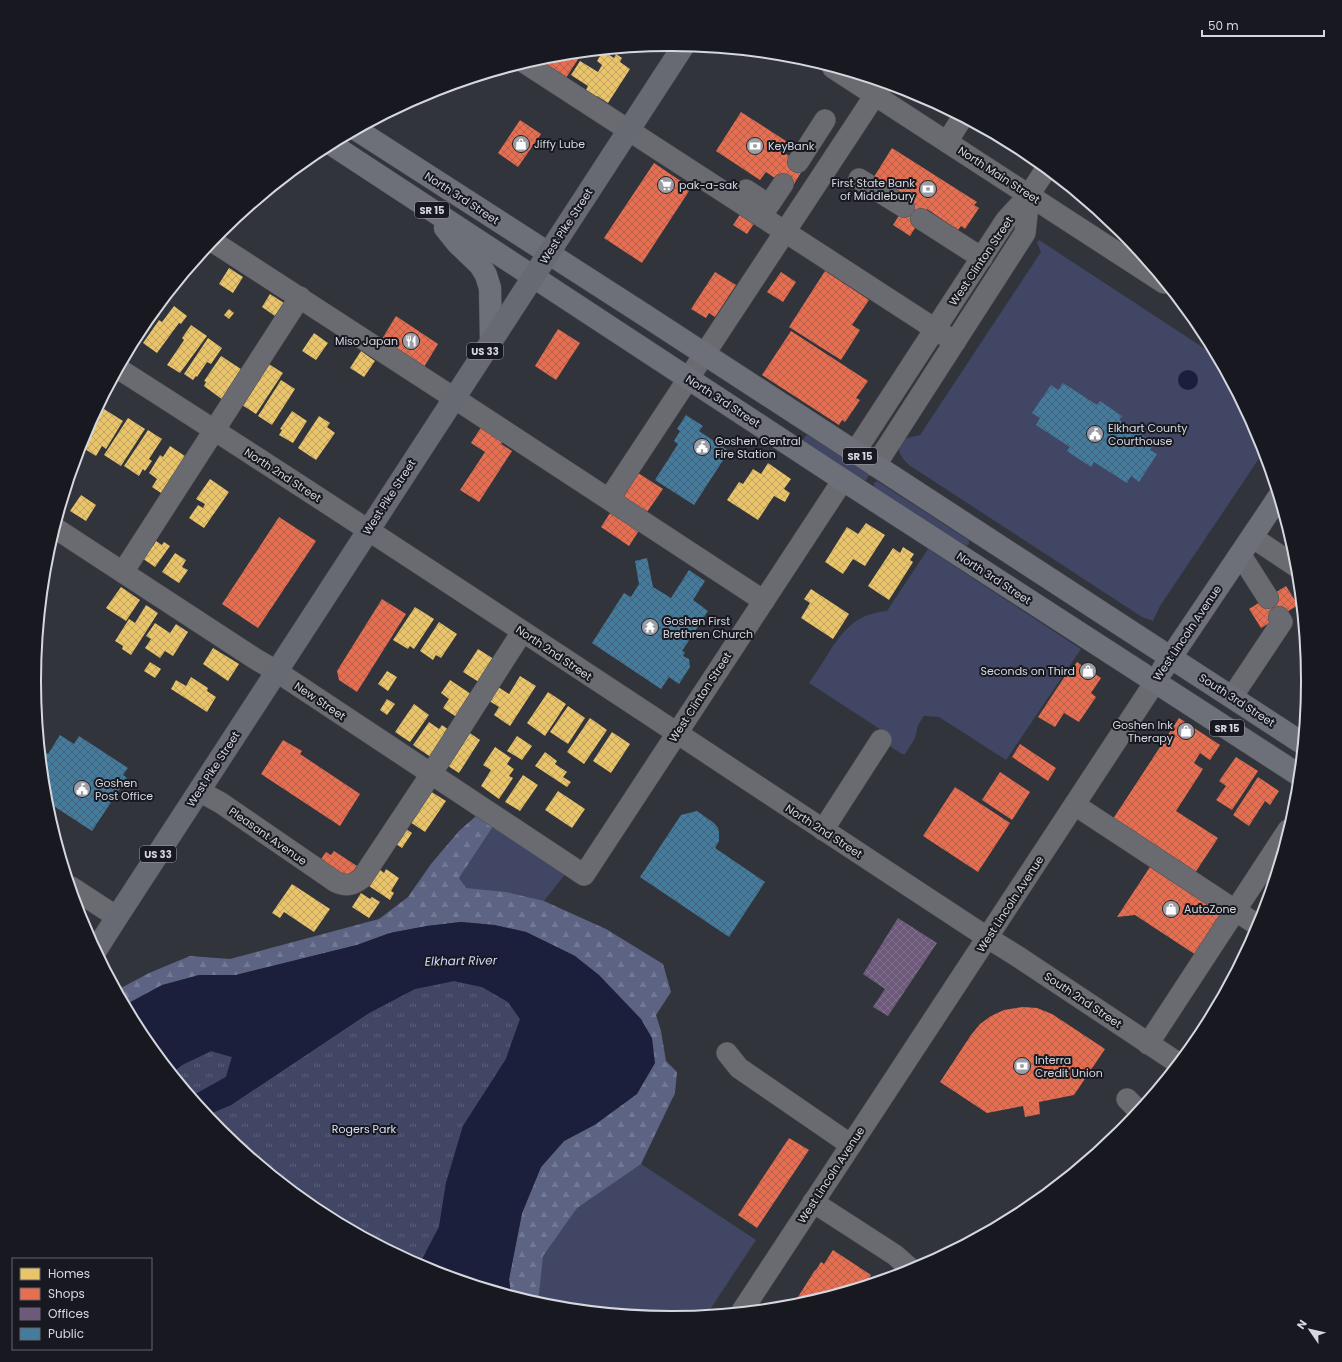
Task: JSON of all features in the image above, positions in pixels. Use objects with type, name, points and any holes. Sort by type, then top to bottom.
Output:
[{"type":"highway","name":"West Pike Street","points":[[99,945],[680,51]]},
{"type":"main road","name":"North 3rd Street","points":[[361,132],[1171,658]]},
{"type":"main road","name":"North 3rd Street","points":[[337,147],[843,480],[1155,682]]},
{"type":"main road","points":[[424,205],[457,243],[480,265],[486,275],[490,288],[491,342]]},
{"type":"main road","name":"West Lincoln Avenue","points":[[1155,682],[1275,502]]},
{"type":"main road","name":"South 3rd Street","points":[[1171,658],[1298,740]]},
{"type":"main road","name":"SR 15","points":[[1155,682],[1294,772]]},
{"type":"street","points":[[531,67],[955,342]]},
{"type":"street","name":"North Main Street","points":[[857,79],[879,89],[947,142],[1154,276]]},
{"type":"street","points":[[609,499],[879,89]]},
{"type":"street","points":[[798,162],[825,120]]},
{"type":"street","points":[[947,142],[960,121]]},
{"type":"street","points":[[682,149],[769,205],[783,184]]},
{"type":"street","points":[[1029,195],[1043,173]]},
{"type":"street","points":[[859,178],[982,258]]},
{"type":"street","name":"West Clinton Street","points":[[855,452],[1006,220],[1029,195]]},
{"type":"street","name":"West Clinton Street","points":[[875,466],[1025,233],[1029,195]]},
{"type":"street","points":[[218,245],[764,601]]},
{"type":"street","points":[[123,572],[300,297]]},
{"type":"street","name":"North 2nd Street","points":[[122,371],[368,530],[988,938]]},
{"type":"street","name":"West Clinton Street","points":[[584,875],[843,480]]},
{"type":"street","name":"New Street","points":[[59,531],[276,671],[584,875]]},
{"type":"street","points":[[1246,546],[1290,564]]},
{"type":"street","points":[[1246,546],[1268,598]]},
{"type":"street","points":[[1232,697],[1282,622],[1279,617]]},
{"type":"street","points":[[430,774],[522,632]]},
{"type":"street","name":"West Lincoln Avenue","points":[[745,1307],[1155,682]]},
{"type":"street","points":[[823,830],[881,740]]},
{"type":"street","name":"Pleasant Avenue","points":[[199,791],[221,803],[343,886],[354,884],[362,878],[430,774]]},
{"type":"street","points":[[1075,805],[1253,922]]},
{"type":"street","points":[[1148,1044],[1281,841]]},
{"type":"street","points":[[77,891],[116,917]]},
{"type":"street","name":"South 2nd Street","points":[[988,938],[1174,1061]]},
{"type":"street","points":[[727,1053],[739,1068],[851,1145]]},
{"type":"street","points":[[813,1202],[895,1255],[907,1265]]},
{"type":"green space","points":[[1039,240],[1207,350],[1236,402],[1260,457],[1160,606],[1153,621],[1142,617],[909,465],[901,456],[899,445],[901,442],[907,438],[920,435],[1041,252],[1037,243]]},
{"type":"green space","points":[[806,435],[867,473],[869,476],[866,480],[863,480],[805,442],[803,440]]},
{"type":"green space","points":[[877,481],[967,539],[969,544],[966,546],[963,545],[876,488],[874,483]]},
{"type":"green space","points":[[928,549],[1081,649],[1006,760],[939,717],[924,716],[918,725],[915,738],[905,754],[902,754],[888,745],[886,733],[809,683],[842,634],[854,622],[868,615],[887,611]]},
{"type":"green space","points":[[484,809],[498,819],[459,878],[466,888],[506,892],[544,901],[606,929],[663,964],[671,992],[656,1015],[661,1031],[666,1061],[677,1072],[675,1093],[641,1164],[577,1208],[543,1256],[539,1297],[510,1291],[509,1279],[522,1213],[541,1167],[564,1141],[596,1124],[575,956],[526,932],[494,925],[461,922],[427,926],[390,933],[357,945],[236,975],[199,975],[130,1003],[121,988],[149,973],[190,956],[230,959],[379,919],[408,897],[431,864],[459,831]]},
{"type":"green space","points":[[498,819],[571,866],[544,901],[542,907],[427,926]]},
{"type":"green space","name":"Rogers Park","points":[[454,981],[482,987],[508,1002],[520,1019],[506,1059],[463,1126],[446,1183],[439,1227],[422,1259],[356,1227],[321,1205],[287,1181],[256,1155],[213,1113],[231,1105],[369,1013],[414,989]]},
{"type":"green space","points":[[211,1051],[232,1057],[226,1077],[195,1094],[175,1070],[182,1065]]},
{"type":"green space","points":[[587,1128],[756,1240],[710,1310],[630,1310],[589,1306],[513,1291]]},
{"type":"water","points":[[1184,370],[1192,370],[1198,376],[1198,384],[1192,390],[1184,390],[1178,384],[1178,376]]},
{"type":"water","name":"Elkhart River","points":[[461,922],[494,925],[526,932],[575,956],[599,975],[641,1019],[652,1038],[655,1063],[637,1094],[596,1124],[564,1141],[541,1167],[522,1213],[509,1279],[510,1291],[468,1278],[422,1259],[439,1227],[446,1183],[463,1126],[506,1059],[520,1019],[508,1002],[482,987],[454,981],[415,989],[369,1013],[231,1105],[213,1113],[195,1094],[226,1077],[232,1057],[211,1051],[182,1065],[175,1070],[147,1031],[129,1003],[162,985],[199,975],[236,975],[357,945],[390,933],[427,926]]},
{"type":"building: Homes","points":[[608,54],[614,58],[616,54],[622,58],[620,62],[630,69],[608,103],[597,96],[597,98],[586,90],[588,86],[571,75],[580,61],[598,72],[602,65],[597,61],[601,55]]},
{"type":"building: Homes","points":[[229,268],[243,277],[233,293],[219,284]]},
{"type":"building: Homes","points":[[270,294],[284,303],[275,316],[262,307]]},
{"type":"building: Homes","points":[[174,306],[187,316],[181,324],[179,323],[157,353],[143,343],[159,320],[162,322]]},
{"type":"building: Homes","points":[[229,309],[234,313],[229,319],[224,315]]},
{"type":"building: Homes","points":[[159,314],[160,314],[142,340]]},
{"type":"building: Homes","points":[[191,325],[207,336],[180,373],[167,365],[184,340],[182,338]]},
{"type":"building: Homes","points":[[314,333],[328,343],[316,360],[302,351]]},
{"type":"building: Homes","points":[[208,338],[222,348],[211,364],[207,362],[197,377],[196,376],[193,380],[184,374]]},
{"type":"building: Homes","points":[[361,351],[375,361],[364,377],[350,368]]},
{"type":"building: Homes","points":[[221,356],[244,371],[223,400],[204,386],[206,382],[204,381]]},
{"type":"building: Homes","points":[[264,361],[283,373],[256,414],[242,405]]},
{"type":"building: Homes","points":[[281,380],[295,389],[272,425],[258,416]]},
{"type":"building: Homes","points":[[104,409],[123,421],[106,449],[102,446],[96,456],[85,449]]},
{"type":"building: Homes","points":[[292,411],[307,421],[293,443],[279,435],[282,430],[280,429]]},
{"type":"building: Homes","points":[[319,416],[330,423],[327,427],[335,433],[316,460],[298,448]]},
{"type":"building: Homes","points":[[128,418],[145,429],[121,466],[104,455]]},
{"type":"building: Homes","points":[[148,430],[162,439],[149,459],[152,461],[145,471],[143,469],[139,476],[124,466]]},
{"type":"building: Homes","points":[[170,446],[185,456],[177,468],[179,471],[164,495],[152,487],[157,479],[149,473],[160,455],[163,457]]},
{"type":"building: Homes","points":[[768,463],[791,479],[784,489],[790,493],[785,502],[774,496],[758,520],[727,500],[739,482],[743,484],[753,469],[761,474]]},
{"type":"building: Homes","points":[[210,479],[229,492],[204,528],[189,518],[198,505],[203,508],[205,504],[196,499]]},
{"type":"building: Homes","points":[[81,495],[96,505],[86,521],[70,511]]},
{"type":"building: Homes","points":[[866,523],[885,535],[865,566],[853,559],[843,574],[825,562],[847,527],[858,534]]},
{"type":"building: Homes","points":[[156,541],[162,545],[164,542],[170,546],[155,567],[139,556],[148,543],[153,546]]},
{"type":"building: Homes","points":[[903,547],[914,554],[910,560],[913,562],[889,600],[868,586],[893,548],[900,553]]},
{"type":"building: Homes","points":[[175,553],[186,560],[182,567],[188,570],[179,583],[162,572]]},
{"type":"building: Homes","points":[[121,587],[140,600],[126,621],[106,608]]},
{"type":"building: Homes","points":[[811,589],[849,614],[833,639],[801,618],[810,603],[804,599]]},
{"type":"building: Homes","points":[[146,605],[158,613],[131,655],[122,649],[123,646],[115,641],[129,619],[135,623]]},
{"type":"building: Homes","points":[[415,607],[434,619],[414,649],[410,646],[408,649],[393,640]]},
{"type":"building: Homes","points":[[439,622],[457,634],[441,658],[436,655],[433,660],[420,651]]},
{"type":"building: Homes","points":[[155,623],[170,633],[176,624],[188,632],[173,656],[165,651],[160,658],[145,648],[151,639],[146,636]]},
{"type":"building: Homes","points":[[213,648],[239,664],[228,681],[203,664]]},
{"type":"building: Homes","points":[[478,649],[497,661],[482,684],[463,672]]},
{"type":"building: Homes","points":[[150,662],[161,669],[155,678],[144,671]]},
{"type":"building: Homes","points":[[387,671],[397,677],[388,691],[378,684]]},
{"type":"building: Homes","points":[[520,676],[536,686],[510,726],[494,715],[499,707],[486,699],[495,685],[509,694]]},
{"type":"building: Homes","points":[[191,677],[208,688],[207,691],[216,697],[207,712],[171,689],[176,680],[186,686]]},
{"type":"building: Homes","points":[[450,680],[474,696],[458,718],[443,708],[449,699],[441,693]]},
{"type":"building: Homes","points":[[548,692],[566,704],[545,736],[527,723]]},
{"type":"building: Homes","points":[[387,699],[395,704],[387,715],[380,710]]},
{"type":"building: Homes","points":[[414,704],[429,715],[410,742],[395,732]]},
{"type":"building: Homes","points":[[568,706],[585,718],[568,744],[550,732]]},
{"type":"building: Homes","points":[[590,718],[607,730],[584,764],[567,752]]},
{"type":"building: Homes","points":[[429,722],[439,729],[442,725],[450,731],[432,758],[413,745]]},
{"type":"building: Homes","points":[[464,729],[480,740],[459,773],[442,762]]},
{"type":"building: Homes","points":[[612,732],[630,744],[611,773],[593,761]]},
{"type":"building: Homes","points":[[517,736],[532,746],[522,760],[507,751]]},
{"type":"building: Homes","points":[[495,747],[511,758],[507,764],[514,769],[509,776],[513,778],[499,799],[481,786],[491,770],[483,765]]},
{"type":"building: Homes","points":[[545,752],[557,761],[555,764],[567,772],[563,777],[571,782],[567,787],[535,766]]},
{"type":"building: Homes","points":[[523,775],[538,785],[520,811],[505,802]]},
{"type":"building: Homes","points":[[430,791],[446,801],[425,832],[410,822]]},
{"type":"building: Homes","points":[[558,791],[585,809],[572,828],[545,810]]},
{"type":"building: Homes","points":[[403,827],[412,833],[402,848],[393,842]]},
{"type":"building: Homes","points":[[379,869],[384,873],[386,869],[399,878],[391,891],[394,893],[390,900],[369,886]]},
{"type":"building: Homes","points":[[292,884],[330,909],[314,932],[284,912],[280,918],[272,913]]},
{"type":"building: Homes","points":[[361,893],[370,899],[372,897],[380,902],[369,918],[352,907]]},
{"type":"building: Shops","points":[[579,58],[564,81],[544,68],[548,63]]},
{"type":"building: Shops","points":[[741,112],[786,141],[780,150],[805,166],[791,189],[766,172],[760,180],[716,151]]},
{"type":"building: Shops","points":[[520,120],[541,134],[518,167],[498,153]]},
{"type":"building: Shops","points":[[892,148],[977,202],[974,205],[979,208],[965,229],[961,226],[958,230],[927,209],[910,236],[893,225],[910,198],[893,187],[890,191],[872,180]]},
{"type":"building: Shops","points":[[654,163],[691,188],[642,263],[604,238]]},
{"type":"building: Shops","points":[[741,213],[755,222],[747,234],[733,225]]},
{"type":"building: Shops","points":[[825,271],[869,300],[852,325],[860,330],[841,360],[789,327]]},
{"type":"building: Shops","points":[[715,272],[736,285],[715,317],[709,313],[706,318],[691,309]]},
{"type":"building: Shops","points":[[781,272],[796,282],[783,302],[767,292]]},
{"type":"building: Shops","points":[[396,316],[438,344],[424,367],[382,339]]},
{"type":"building: Shops","points":[[558,329],[580,343],[556,380],[535,366]]},
{"type":"building: Shops","points":[[791,331],[868,381],[856,398],[860,400],[845,422],[842,420],[839,425],[762,375]]},
{"type":"building: Shops","points":[[482,426],[504,440],[501,444],[512,451],[479,502],[460,490],[485,452],[471,443]]},
{"type":"building: Shops","points":[[638,473],[663,489],[647,512],[622,496]]},
{"type":"building: Shops","points":[[612,510],[640,529],[629,546],[601,527]]},
{"type":"building: Shops","points":[[279,517],[316,541],[258,628],[222,604]]},
{"type":"building: Shops","points":[[1286,586],[1296,602],[1297,606],[1261,628],[1249,609]]},
{"type":"building: Shops","points":[[382,599],[406,614],[357,692],[339,680],[337,671]]},
{"type":"building: Shops","points":[[1077,662],[1101,678],[1091,693],[1096,697],[1079,722],[1064,713],[1055,727],[1038,717],[1065,676],[1067,677]]},
{"type":"building: Shops","points":[[1179,718],[1220,745],[1210,760],[1200,753],[1194,763],[1203,769],[1176,811],[1218,838],[1193,876],[1111,822]]},
{"type":"building: Shops","points":[[283,740],[302,751],[300,754],[360,794],[340,826],[261,774]]},
{"type":"building: Shops","points":[[1020,744],[1056,768],[1048,781],[1012,757]]},
{"type":"building: Shops","points":[[1236,757],[1258,771],[1232,810],[1216,800],[1226,786],[1219,781]]},
{"type":"building: Shops","points":[[1000,772],[1030,792],[1012,820],[982,800]]},
{"type":"building: Shops","points":[[1258,777],[1279,791],[1270,805],[1265,801],[1249,826],[1233,815]]},
{"type":"building: Shops","points":[[955,787],[1010,823],[978,872],[923,836]]},
{"type":"building: Shops","points":[[334,851],[357,866],[347,880],[319,862],[326,852],[331,855]]},
{"type":"building: Shops","points":[[1150,867],[1222,914],[1196,955],[1135,915],[1117,917]]},
{"type":"building: Shops","name":"Interra Credit Union","points":[[1023,1007],[1037,1008],[1052,1014],[1105,1049],[1074,1095],[1039,1102],[1040,1114],[1025,1117],[1023,1106],[987,1113],[940,1082],[980,1024],[991,1016],[1004,1010]]},
{"type":"building: Shops","points":[[789,1138],[809,1150],[757,1228],[738,1215]]},
{"type":"building: Shops","points":[[833,1250],[871,1275],[867,1280],[834,1290],[798,1297],[821,1262],[824,1264]]},
{"type":"building: Offices","points":[[898,918],[937,943],[888,1016],[873,1007],[885,989],[863,974]]},
{"type":"building: Public","name":"Elkhart County Courthouse","points":[[1063,383],[1097,405],[1100,401],[1122,416],[1119,420],[1154,443],[1150,450],[1157,454],[1139,482],[1131,476],[1127,483],[1094,462],[1091,467],[1067,451],[1070,447],[1036,425],[1040,418],[1032,413],[1051,385],[1058,390]]},
{"type":"building: Public","points":[[686,415],[703,426],[699,431],[729,451],[694,505],[655,480],[678,444],[674,441],[680,431],[677,429]]},
{"type":"building: Public","name":"Goshen First Brethren Church","points":[[647,558],[653,587],[671,598],[689,570],[705,581],[693,600],[708,611],[682,651],[685,652],[683,656],[689,659],[690,667],[679,684],[669,677],[661,689],[592,643],[624,593],[631,597],[639,584],[635,561]]},
{"type":"building: Public","name":"Goshen Post Office","points":[[60,735],[74,744],[79,736],[128,768],[123,775],[127,778],[92,831],[53,806],[45,752],[48,754]]},
{"type":"building: Public","points":[[697,811],[714,823],[718,828],[719,841],[715,848],[765,882],[729,937],[640,877],[681,815]]},
{"type":"place","name":"Jiffy Lube","points":[[521,144]]},
{"type":"place","name":"KeyBank","points":[[755,146]]},
{"type":"place","name":"pak-a-sak","points":[[666,185]]},
{"type":"place","name":"First State Bank of Middlebury","points":[[928,189]]},
{"type":"place","name":"Miso Japan","points":[[411,341]]},
{"type":"place","name":"Elkhart County Courthouse","points":[[1095,434]]},
{"type":"place","name":"Goshen Central Fire Station","points":[[702,447]]},
{"type":"place","name":"Goshen First Brethren Church","points":[[650,627]]},
{"type":"place","name":"Seconds on Third","points":[[1088,671]]},
{"type":"place","name":"Goshen Ink Therapy","points":[[1186,731]]},
{"type":"place","name":"Goshen Post Office","points":[[82,789]]},
{"type":"place","name":"AutoZone","points":[[1171,909]]},
{"type":"place","name":"Interra Credit Union","points":[[1022,1066]]}]
